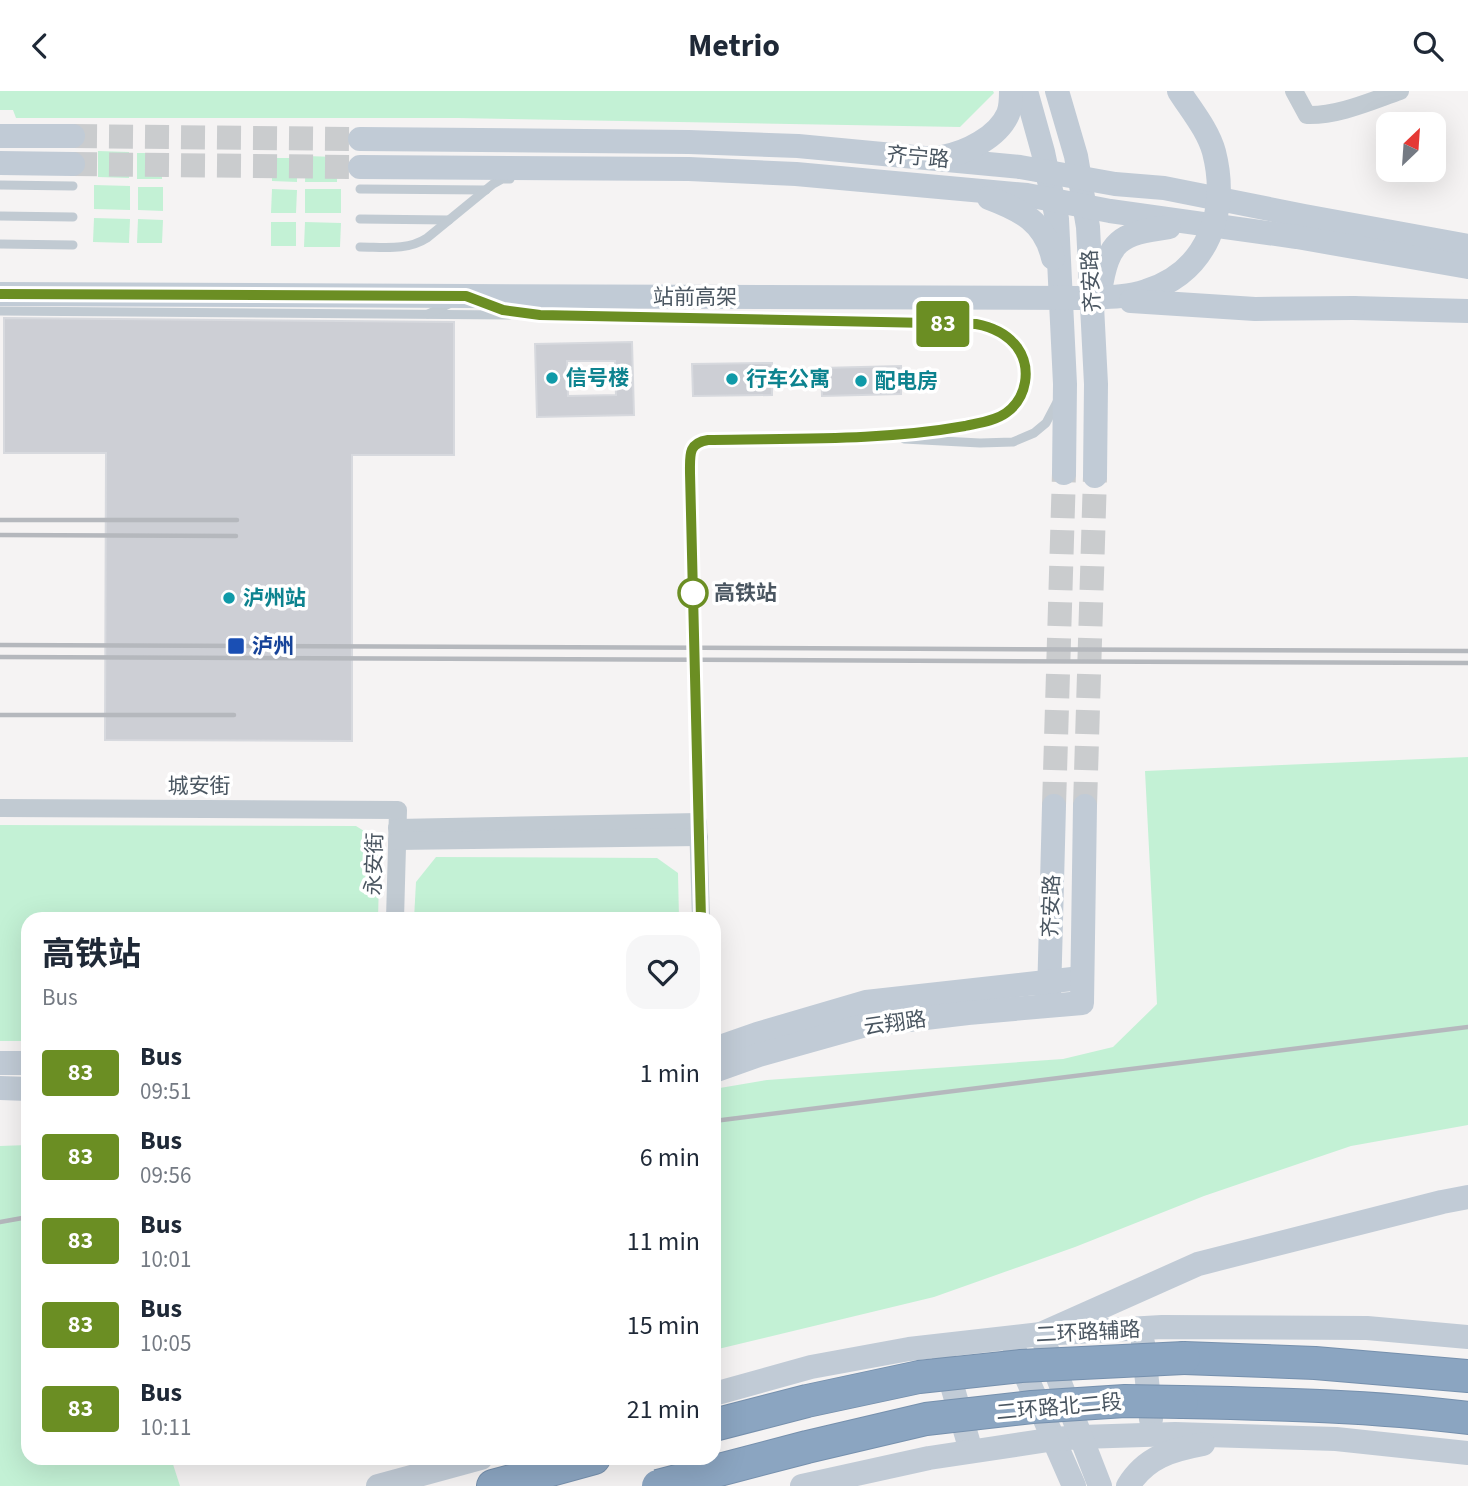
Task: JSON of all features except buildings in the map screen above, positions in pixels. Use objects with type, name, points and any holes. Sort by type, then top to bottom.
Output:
[{"type":"highway","name":"二环路北二段","points":[[721,1423],[919,1377],[1021,1366],[1184,1358],[1315,1363],[1468,1376]]},
{"type":"highway","name":"二环路北二段","points":[[658,1486],[926,1419],[1032,1407],[1125,1401],[1311,1405],[1437,1414],[1468,1419]]},
{"type":"highway","points":[[493,1486],[569,1465]]},
{"type":"street","points":[[934,159],[971,147],[997,130],[1009,113],[1011,91]]},
{"type":"street","points":[[1026,91],[1047,171],[1071,293],[1065,384],[1064,473]]},
{"type":"street","name":"齐安路","points":[[1057,91],[1076,156],[1088,227],[1096,384],[1095,476]]},
{"type":"street","name":"站前高架","points":[[0,294],[466,296],[1143,292],[1158,287],[1188,267],[1202,250],[1219,206],[1219,180],[1213,150],[1179,91]]},
{"type":"street","points":[[1294,91],[1307,115],[1320,116],[1400,91]]},
{"type":"street","points":[[0,136],[73,136]]},
{"type":"street","name":"齐宁路","points":[[360,139],[689,142],[797,146],[1032,168],[1115,184],[1164,188],[1468,246]]},
{"type":"street","points":[[0,163],[73,175]]},
{"type":"street","name":"齐宁路","points":[[360,178],[689,169],[796,174],[1027,195],[1468,267]]},
{"type":"street","points":[[965,190],[1014,208],[1039,226],[1050,243],[1071,293]]},
{"type":"street","points":[[1094,334],[1106,265],[1117,244],[1137,232],[1198,223]]},
{"type":"street","points":[[1071,293],[1255,309],[1468,311]]},
{"type":"street","name":"齐安路","points":[[1049,995],[1054,806]]},
{"type":"street","name":"齐安路","points":[[1082,1003],[1085,806]]},
{"type":"street","name":"城安街","points":[[0,808],[397,826],[698,830]]},
{"type":"street","name":"永安街","points":[[395,912],[397,826]]},
{"type":"street","points":[[698,830],[701,912]]},
{"type":"street","name":"云翔路","points":[[721,1069],[866,1025],[968,1013],[1049,995],[1081,978]]},
{"type":"street","name":"云翔路","points":[[721,1047],[866,1002],[967,990],[1049,995],[1082,1003]]},
{"type":"street","points":[[0,1063],[21,1063]]},
{"type":"street","points":[[0,1088],[21,1089]]},
{"type":"street","points":[[1100,1486],[1041,1334],[1198,1264],[1468,1197]]},
{"type":"street","name":"二环路辅路","points":[[721,1392],[811,1367],[909,1349],[1041,1334],[1162,1327],[1367,1328],[1468,1337]]},
{"type":"street","points":[[1142,1329],[1153,1434]]},
{"type":"street","points":[[1009,1337],[1074,1486]]},
{"type":"street","points":[[941,1346],[971,1451]]},
{"type":"street","points":[[802,1486],[929,1458],[1081,1437],[1175,1433],[1336,1439],[1468,1453]]},
{"type":"street","points":[[1128,1486],[1145,1465],[1167,1452],[1243,1436]]},
{"type":"street","points":[[379,1486],[456,1465]]},
{"type":"lane","points":[[706,180],[796,174]]},
{"type":"lane","points":[[0,185],[73,175]]},
{"type":"lane","points":[[360,178],[486,190]]},
{"type":"lane","points":[[360,247],[418,244],[502,179],[520,179]]},
{"type":"lane","points":[[0,216],[73,217]]},
{"type":"lane","points":[[360,219],[449,220]]},
{"type":"lane","points":[[0,244],[73,244]]},
{"type":"lane","points":[[428,314],[466,296],[503,310],[540,315]]},
{"type":"lane","points":[[0,311],[540,315],[986,326],[1012,341],[1025,361],[1027,372],[1020,397],[1006,414],[993,419],[938,431],[700,441],[692,449],[690,473]]},
{"type":"lane","points":[[863,436],[980,443],[1013,442],[1034,433],[1045,423],[1065,384]]},
{"type":"lane","points":[[696,761],[698,830]]},
{"type":"green space","points":[[0,91],[994,93],[960,127],[458,118],[16,118],[13,110],[0,110]]},
{"type":"green space","points":[[98,151],[129,152],[129,178],[98,177]]},
{"type":"green space","points":[[137,153],[162,153],[162,179],[137,179]]},
{"type":"green space","points":[[306,156],[337,157],[337,182],[305,182]]},
{"type":"green space","points":[[272,158],[297,158],[297,182],[272,181]]},
{"type":"green space","points":[[94,185],[130,186],[130,210],[94,209]]},
{"type":"green space","points":[[138,187],[163,187],[163,211],[138,210]]},
{"type":"green space","points":[[272,189],[297,190],[296,213],[271,213]]},
{"type":"green space","points":[[305,189],[341,189],[341,213],[305,213]]},
{"type":"green space","points":[[94,218],[130,219],[129,243],[93,242]]},
{"type":"green space","points":[[138,219],[163,220],[162,243],[137,243]]},
{"type":"green space","points":[[271,222],[296,222],[296,246],[271,246]]},
{"type":"green space","points":[[305,222],[341,223],[340,247],[304,247]]},
{"type":"green space","points":[[1468,757],[1468,1125],[1351,1146],[1204,1196],[1075,1247],[934,1297],[721,1348],[721,1088],[767,1080],[1063,1059],[1113,1047],[1157,1004],[1145,771]]},
{"type":"green space","points":[[0,825],[356,826],[380,841],[378,912],[21,912],[21,1041],[0,1041]]},
{"type":"green space","points":[[436,857],[657,858],[678,873],[679,912],[414,912],[416,882]]},
{"type":"green space","points":[[21,1145],[21,1465],[173,1465],[180,1486],[0,1486],[0,1146]]},
{"type":"tunnel","points":[[73,136],[360,139]]},
{"type":"tunnel","points":[[73,164],[360,167]]},
{"type":"tunnel","points":[[1054,806],[1064,473]]},
{"type":"tunnel","points":[[1085,806],[1095,476]]},
{"type":"railway","points":[[0,520],[237,520]]},
{"type":"railway","points":[[0,535],[236,536]]},
{"type":"railway","points":[[0,645],[1468,651]]},
{"type":"railway","points":[[0,657],[1468,663]]},
{"type":"railway","points":[[0,715],[234,715]]},
{"type":"railway","points":[[721,1120],[1468,1027]]},
{"type":"railway","points":[[0,1222],[21,1218]]},
{"type":"bus line","name":"83","points":[[0,294],[466,296],[503,310],[540,315],[976,324],[993,329],[1012,341],[1025,361],[1025,384],[1020,397],[1006,414],[993,419],[938,431],[901,434],[708,440],[700,441],[692,449],[690,473],[701,912]]},
{"type":"place","name":"信号楼","points":[[552,378]]},
{"type":"place","name":"行车公寓","points":[[732,379]]},
{"type":"place","name":"配电房","points":[[861,381]]},
{"type":"place","name":"高铁站","points":[[693,593]]},
{"type":"place","name":"泸州站","points":[[229,598]]},
{"type":"place","name":"泸州","points":[[236,646]]}]
